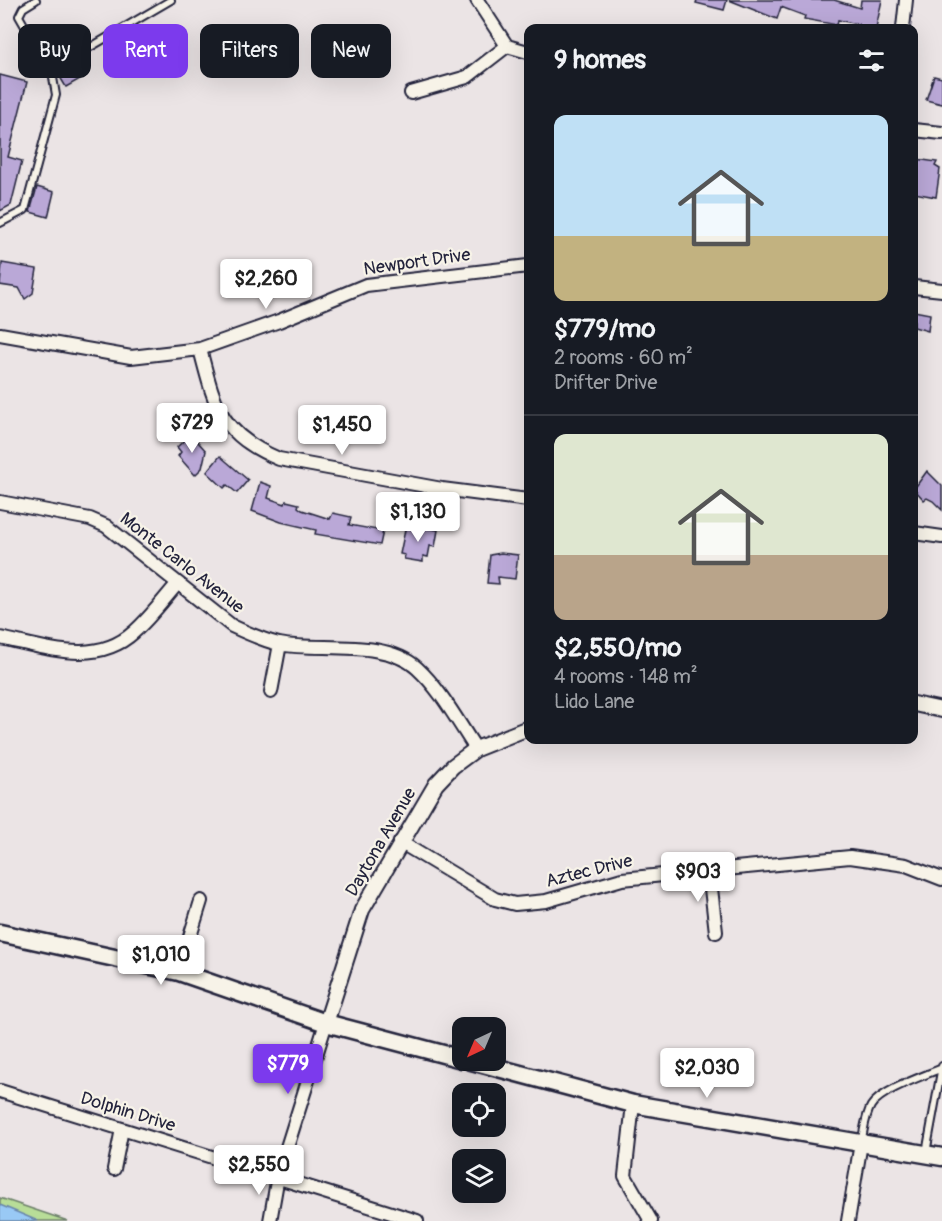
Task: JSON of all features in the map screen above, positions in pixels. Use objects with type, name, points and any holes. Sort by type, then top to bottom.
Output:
[{"type":"main road","points":[[0,933],[179,972],[326,1023],[452,1056]]},
{"type":"main road","points":[[506,1070],[633,1104],[934,1155]]},
{"type":"street","points":[[477,0],[507,46],[524,51]]},
{"type":"street","points":[[903,24],[906,0]]},
{"type":"street","points":[[411,93],[467,77],[507,46]]},
{"type":"street","points":[[918,130],[942,133]]},
{"type":"street","name":"Newport Drive","points":[[0,334],[132,357],[200,349],[279,321],[366,285],[524,266]]},
{"type":"street","points":[[918,287],[942,290]]},
{"type":"street","points":[[200,349],[213,398],[222,415],[241,439],[259,451],[279,459],[442,489],[524,499]]},
{"type":"street","name":"Monte Carlo Avenue","points":[[0,502],[90,519],[106,526],[232,626],[280,644],[372,650],[396,656],[415,666],[430,681],[476,749]]},
{"type":"street","points":[[918,534],[942,537]]},
{"type":"street","points":[[0,638],[80,654],[108,649],[135,631],[178,583]]},
{"type":"street","points":[[271,692],[280,644]]},
{"type":"street","points":[[918,705],[942,711]]},
{"type":"street","name":"Daytona Avenue","points":[[326,1023],[362,910],[436,784],[453,766],[476,749],[524,730]]},
{"type":"street","name":"Aztec Drive","points":[[400,842],[495,899],[515,904],[546,900],[622,879],[850,857],[906,865],[942,879]]},
{"type":"street","points":[[709,870],[716,932]]},
{"type":"street","points":[[179,972],[201,901]]},
{"type":"street","points":[[270,1221],[278,1176],[326,1023]]},
{"type":"street","name":"Dolphin Drive","points":[[0,1090],[417,1221]]},
{"type":"street","points":[[633,1104],[625,1176],[651,1221]]},
{"type":"street","points":[[114,1169],[122,1129]]},
{"type":"street","points":[[848,1221],[861,1143]]},
{"type":"lane","points":[[24,24],[19,16],[23,8],[36,0]]},
{"type":"lane","points":[[91,47],[171,0]]},
{"type":"lane","points":[[0,223],[25,210],[56,95],[53,78]]},
{"type":"lane","points":[[861,1143],[867,1116],[873,1103],[887,1093],[942,1067]]},
{"type":"lane","points":[[934,1155],[942,1067]]},
{"type":"green space","points":[[0,1198],[68,1221],[0,1221]]},
{"type":"water","points":[[0,1205],[38,1221],[0,1221]]},
{"type":"building","points":[[697,0],[727,0],[724,10],[696,3]]},
{"type":"building","points":[[729,0],[834,0],[860,8],[861,0],[882,0],[877,24],[858,24],[838,20],[837,24],[832,24],[804,19],[805,16],[781,7],[777,19]]},
{"type":"building","points":[[0,75],[27,82],[8,157],[22,161],[11,205],[0,211]]},
{"type":"building","points":[[934,76],[942,78],[942,104],[926,100]]},
{"type":"building","points":[[61,78],[79,78],[80,79],[66,87]]},
{"type":"building","points":[[918,159],[937,162],[935,166],[940,169],[936,197],[918,194]]},
{"type":"building","points":[[37,187],[54,192],[48,217],[30,212]]},
{"type":"building","points":[[2,263],[37,269],[33,293],[25,299],[19,288],[0,285]]},
{"type":"building","points":[[918,312],[930,314],[928,331],[918,328]]},
{"type":"building","points":[[191,434],[206,451],[202,468],[195,475],[178,456],[181,452],[177,447]]},
{"type":"building","points":[[220,456],[248,480],[237,493],[227,485],[224,488],[207,472]]},
{"type":"building","points":[[927,471],[942,486],[942,510],[933,501],[927,498],[924,500],[918,493],[918,483]]},
{"type":"building","points":[[260,482],[271,486],[268,498],[285,504],[286,501],[299,504],[298,507],[302,510],[330,519],[333,513],[351,517],[349,525],[383,531],[380,545],[315,534],[316,530],[281,522],[252,511]]},
{"type":"building","points":[[406,525],[438,530],[435,547],[430,546],[428,557],[423,556],[423,562],[404,559],[405,555],[400,554]]},
{"type":"building","points":[[501,553],[518,555],[515,579],[498,577],[499,584],[487,583],[490,555]]}]
